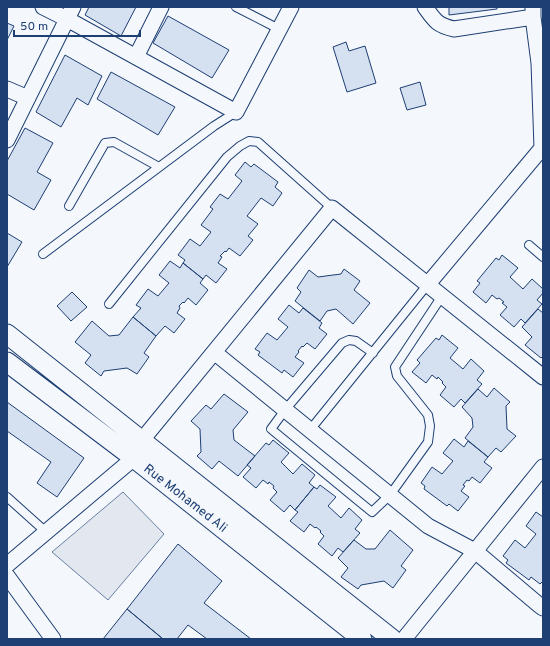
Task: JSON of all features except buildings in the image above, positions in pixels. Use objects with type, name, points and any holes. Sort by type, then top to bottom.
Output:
[{"type":"street","points":[[43,7],[70,13],[136,57],[236,112],[291,7]]},
{"type":"street","points":[[136,57],[161,7]]},
{"type":"street","points":[[425,7],[432,17],[442,26],[454,29],[533,12],[541,63],[542,149],[428,284]]},
{"type":"street","points":[[7,140],[70,13]]},
{"type":"street","points":[[7,89],[28,98]]},
{"type":"street","points":[[7,565],[134,458],[142,440],[332,208],[543,377]]},
{"type":"street","points":[[7,334],[392,639]]},
{"type":"street","points":[[214,352],[428,526],[475,551],[543,608]]},
{"type":"street","name":"Rue Mohamed Ali","points":[[7,362],[134,458],[362,639]]},
{"type":"street","points":[[404,639],[543,467]]},
{"type":"street","points":[[7,576],[52,639]]},
{"type":"lane","points":[[236,7],[279,29]]},
{"type":"lane","points":[[43,254],[214,126],[236,112]]},
{"type":"lane","points":[[109,304],[227,157],[240,146],[249,141],[258,142],[332,208]]},
{"type":"lane","points":[[69,206],[105,143],[114,142],[159,167]]},
{"type":"lane","points":[[529,245],[543,257]]},
{"type":"lane","points":[[310,430],[428,284]]},
{"type":"lane","points":[[372,352],[356,341],[349,340],[342,343],[285,410],[271,429],[372,512],[390,495],[428,442],[430,426],[428,415],[396,376],[395,367],[442,296]]},
{"type":"lane","points":[[7,497],[46,532]]},
{"type":"shaded area","points":[[123,492],[164,534],[108,600],[52,552]]}]
